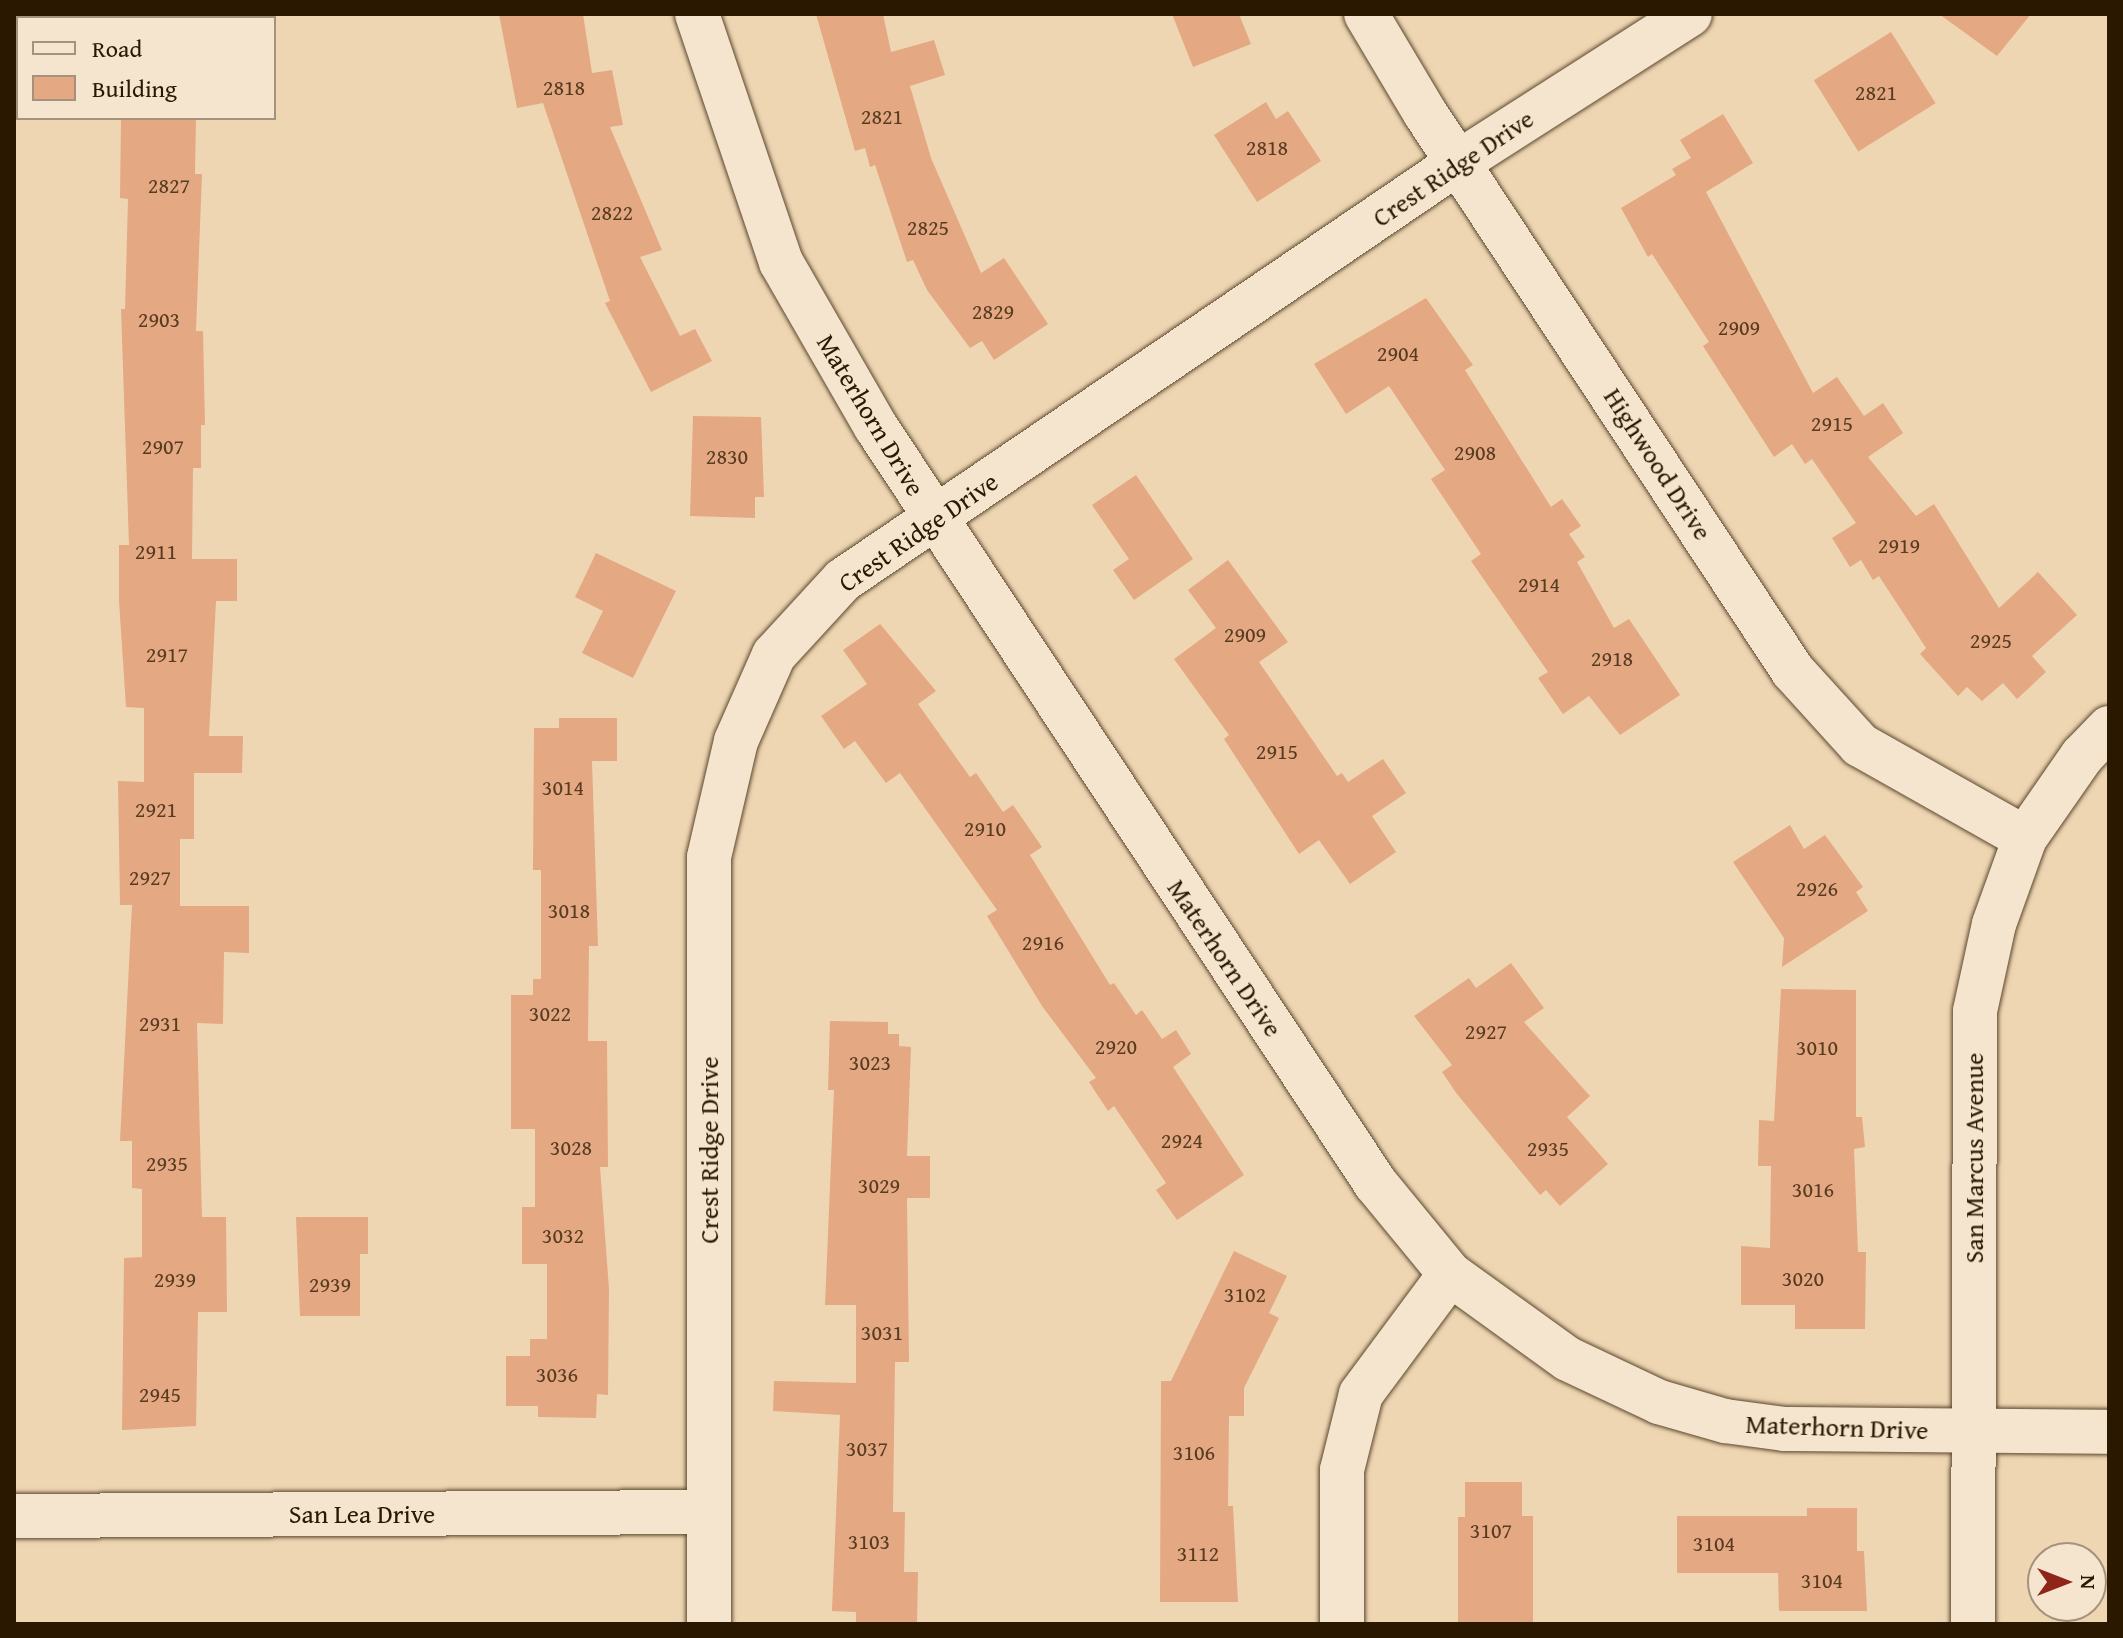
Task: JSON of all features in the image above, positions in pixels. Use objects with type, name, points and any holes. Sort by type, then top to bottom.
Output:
[{"type":"street","name":"Materhorn Drive","points":[[697,14],[781,262],[934,518],[1376,1184],[1450,1274],[1509,1321],[1568,1359],[1672,1406],[1725,1421],[1784,1429],[2109,1432]]},
{"type":"street","name":"Highwood Drive","points":[[1366,14],[1459,162],[1793,671],[1860,745],[2025,838]]},
{"type":"street","name":"Crest Ridge Drive","points":[[709,1624],[709,857],[736,741],[774,655],[843,580],[1459,162],[1690,14]]},
{"type":"street","name":"San Marcus Avenue","points":[[1973,1624],[1975,1011],[1994,924],[2025,838],[2082,756],[2109,728]]},
{"type":"street","points":[[1342,1624],[1342,1470],[1361,1394],[1450,1274]]},
{"type":"street","name":"San Lea Drive","points":[[14,1516],[709,1512]]},
{"type":"building","points":[[499,14],[583,14],[592,73],[612,70],[623,125],[610,127],[662,250],[640,257],[680,336],[695,329],[712,361],[651,392],[605,303],[610,301],[543,103],[517,108]]},
{"type":"building","points":[[816,14],[883,14],[891,52],[934,40],[945,75],[910,86],[931,158],[981,273],[1004,258],[1048,324],[994,360],[982,341],[970,348],[927,290],[913,260],[907,262],[875,165],[870,167],[865,148],[855,151]]},
{"type":"building","points":[[1172,14],[1239,14],[1251,44],[1193,67]]},
{"type":"building","points":[[1939,14],[2031,14],[1997,56]]},
{"type":"building","points":[[1891,32],[1936,103],[1858,151],[1814,80]]},
{"type":"building","points":[[1266,102],[1276,119],[1288,111],[1321,161],[1257,202],[1214,135]]},
{"type":"building","points":[[1723,114],[1753,163],[1706,192],[1813,393],[1837,377],[1864,416],[1883,403],[1903,433],[1868,457],[1916,516],[1934,504],[1999,608],[2038,572],[2077,615],[2032,656],[2046,672],[2017,699],[2003,683],[1982,701],[1967,687],[1958,696],[1920,654],[1926,648],[1879,576],[1873,580],[1861,560],[1850,567],[1832,538],[1856,523],[1812,459],[1805,464],[1792,444],[1774,457],[1703,346],[1709,342],[1652,254],[1648,257],[1621,208],[1676,175],[1672,169],[1691,158],[1680,140]]},
{"type":"building","points":[[121,120],[196,120],[195,174],[202,174],[196,331],[203,331],[205,425],[201,425],[201,468],[193,468],[192,559],[237,559],[237,601],[216,601],[209,736],[243,736],[242,773],[194,773],[194,839],[180,839],[180,906],[249,906],[249,953],[224,952],[223,1024],[197,1023],[202,1217],[226,1217],[227,1312],[198,1312],[196,1426],[122,1430],[124,1258],[142,1257],[142,1189],[132,1188],[132,1141],[120,1141],[132,905],[120,905],[118,781],[144,782],[144,708],[126,707],[119,601],[119,545],[129,545],[121,309],[125,309],[128,199],[120,198]]},
{"type":"building","points":[[1426,298],[1473,365],[1465,370],[1551,507],[1562,499],[1581,526],[1569,534],[1585,557],[1577,562],[1614,628],[1629,619],[1680,695],[1620,735],[1589,696],[1563,714],[1538,678],[1548,672],[1471,561],[1481,554],[1431,479],[1445,470],[1389,386],[1346,414],[1314,364]]},
{"type":"building","points":[[693,416],[761,417],[764,497],[755,497],[755,518],[690,516]]},
{"type":"building","points":[[1136,475],[1193,559],[1134,600],[1113,570],[1129,559],[1092,505]]},
{"type":"building","points":[[596,553],[676,591],[633,678],[582,653],[603,611],[575,597]]},
{"type":"building","points":[[1228,560],[1288,642],[1259,662],[1337,776],[1342,773],[1348,782],[1383,759],[1406,793],[1372,816],[1396,852],[1350,884],[1319,840],[1299,854],[1224,739],[1229,735],[1174,659],[1216,628],[1188,590]]},
{"type":"building","points":[[880,624],[936,691],[918,704],[970,777],[976,773],[1003,812],[1013,805],[1042,847],[1030,855],[1110,985],[1114,983],[1136,1015],[1142,1010],[1162,1039],[1176,1030],[1191,1054],[1173,1067],[1244,1175],[1177,1220],[1156,1190],[1166,1183],[1114,1106],[1108,1111],[1089,1082],[1096,1078],[1042,1006],[987,916],[997,910],[900,773],[886,783],[855,741],[844,749],[821,716],[867,684],[843,650]]},
{"type":"building","points":[[559,718],[617,718],[617,761],[592,761],[598,946],[589,946],[588,1041],[607,1041],[608,1167],[600,1167],[609,1289],[608,1395],[597,1394],[596,1418],[538,1417],[538,1406],[506,1406],[506,1356],[530,1356],[530,1339],[547,1339],[547,1264],[522,1264],[522,1207],[535,1207],[535,1129],[511,1129],[511,995],[533,995],[533,979],[541,979],[541,870],[533,870],[534,728],[559,728]]},
{"type":"building","points":[[1790,825],[1804,849],[1825,835],[1863,887],[1856,892],[1868,911],[1782,967],[1784,938],[1733,862]]},
{"type":"building","points":[[1511,963],[1544,1008],[1524,1022],[1590,1096],[1567,1117],[1608,1164],[1560,1206],[1546,1190],[1540,1195],[1457,1094],[1442,1072],[1452,1065],[1414,1016],[1469,978],[1476,988]]},
{"type":"building","points":[[1781,989],[1856,990],[1856,1117],[1862,1117],[1865,1147],[1854,1149],[1858,1252],[1866,1252],[1865,1329],[1795,1329],[1795,1305],[1741,1305],[1741,1246],[1770,1248],[1771,1166],[1758,1166],[1759,1120],[1774,1121]]},
{"type":"building","points":[[830,1021],[888,1022],[888,1034],[899,1034],[899,1046],[911,1047],[907,1156],[930,1156],[930,1198],[907,1198],[909,1362],[895,1362],[893,1512],[905,1512],[904,1572],[918,1572],[917,1624],[856,1624],[856,1612],[832,1611],[840,1415],[773,1411],[774,1381],[856,1383],[856,1305],[825,1305],[834,1090],[828,1090]]},
{"type":"building","points":[[296,1217],[368,1217],[368,1254],[360,1254],[360,1316],[300,1316]]},
{"type":"building","points":[[1234,1251],[1287,1276],[1269,1313],[1279,1318],[1244,1388],[1244,1416],[1229,1416],[1228,1506],[1233,1506],[1238,1602],[1160,1602],[1161,1381],[1171,1381]]},
{"type":"building","points":[[1465,1482],[1522,1482],[1522,1516],[1533,1516],[1533,1624],[1458,1624],[1458,1517],[1465,1517]]},
{"type":"building","points":[[1807,1508],[1857,1508],[1857,1551],[1864,1551],[1867,1611],[1779,1611],[1778,1573],[1677,1573],[1677,1516],[1807,1516]]}]
